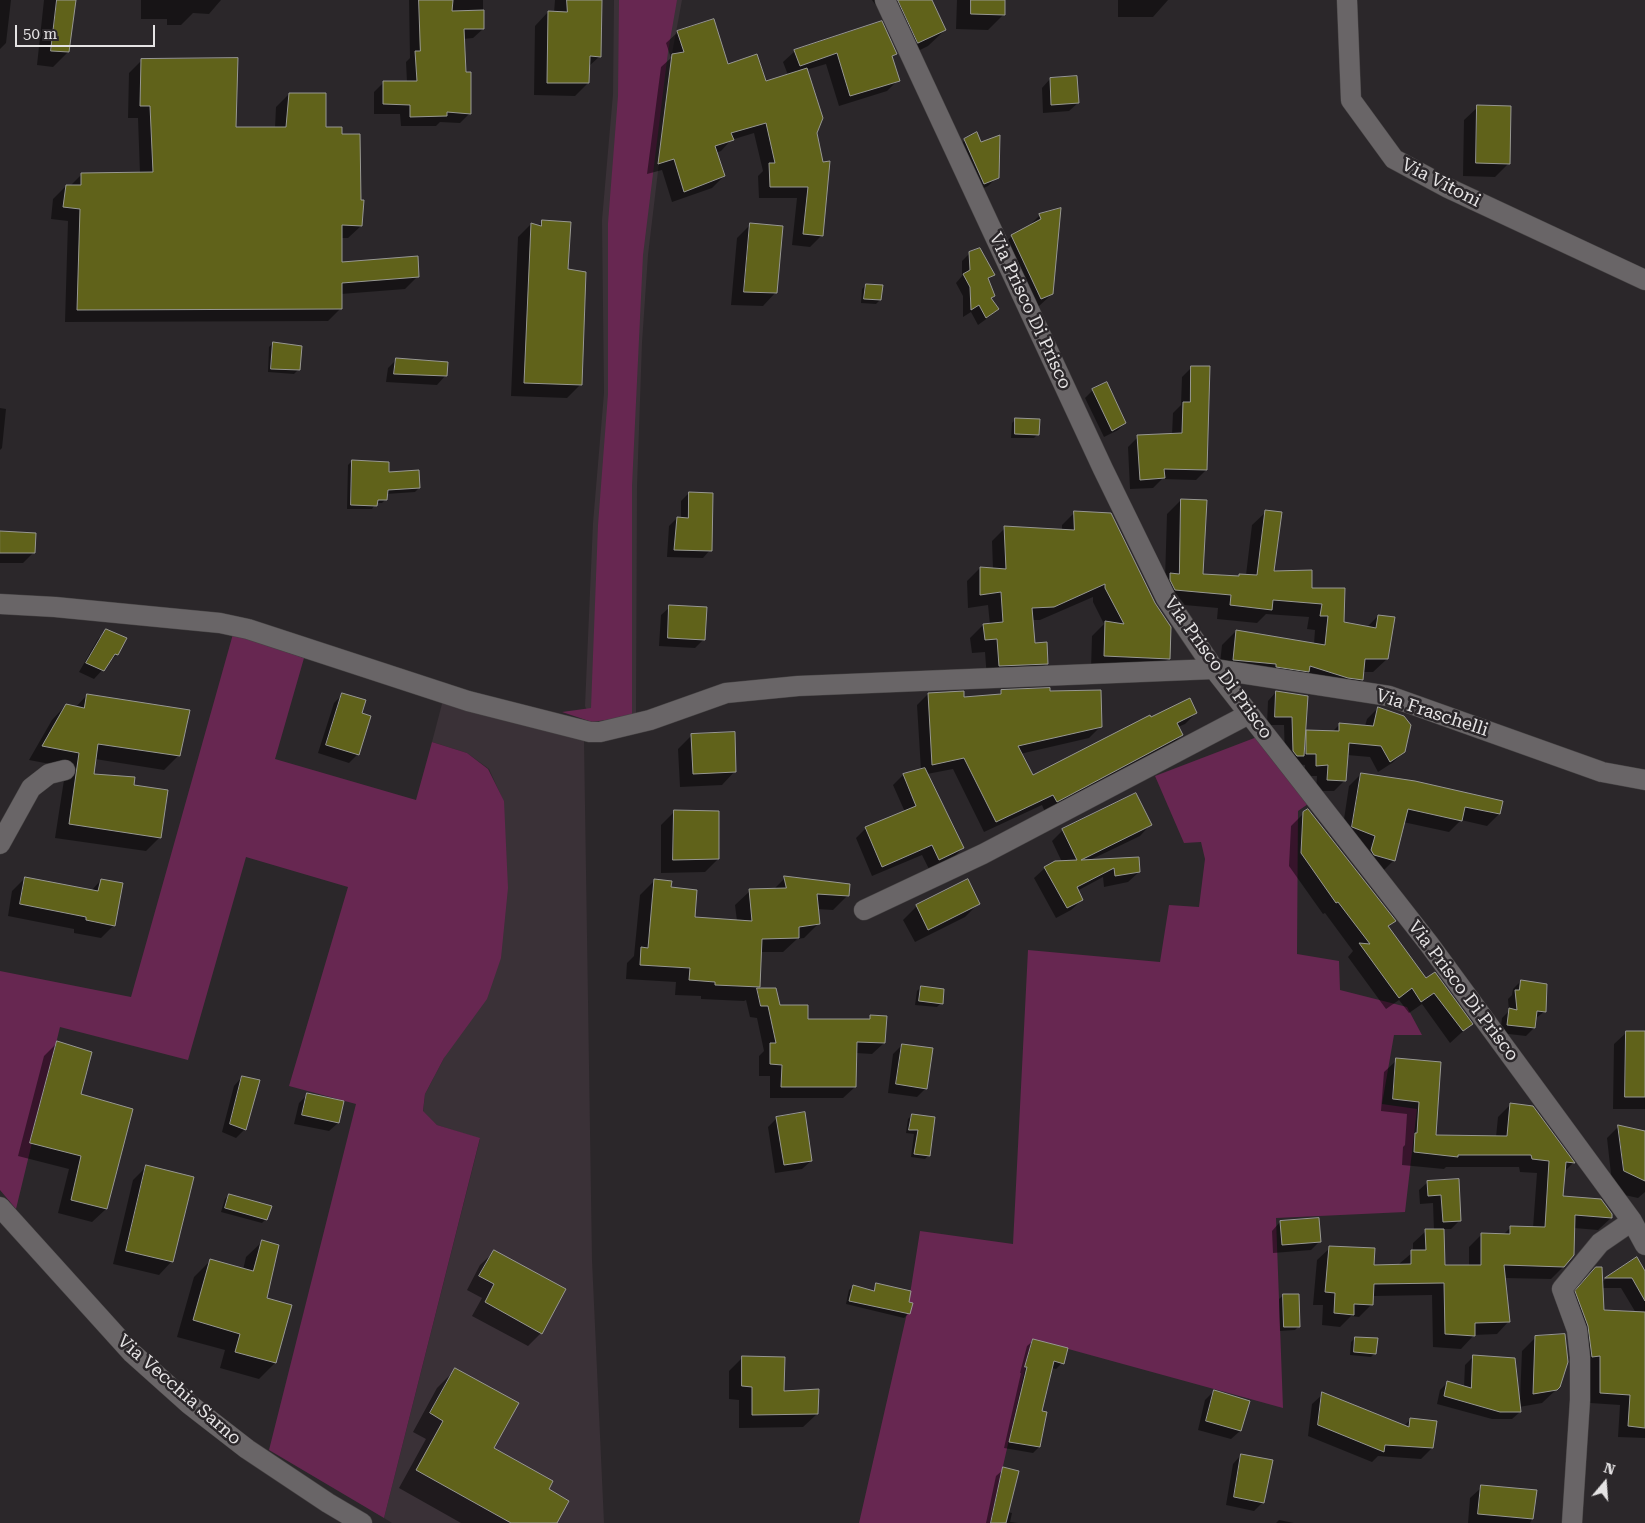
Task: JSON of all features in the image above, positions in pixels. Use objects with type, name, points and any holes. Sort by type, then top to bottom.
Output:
[{"type":"street","name":"Via Prisco Di Prisco","points":[[885,0],[1099,460],[1166,598],[1214,669],[1429,944],[1632,1221],[1645,1245]]},
{"type":"street","name":"Via Vitoni","points":[[1347,0],[1351,100],[1394,159],[1448,188],[1645,280]]},
{"type":"street","name":"Via Fraschelli","points":[[0,604],[55,607],[220,623],[248,629],[468,700],[590,732],[600,732],[650,720],[726,693],[798,686],[1214,669],[1389,696],[1602,772],[1645,780]]},
{"type":"street","points":[[864,910],[983,854],[1249,714]]},
{"type":"street","points":[[0,844],[31,788],[49,774],[65,770]]},
{"type":"street","name":"Via Vecchia Sarno","points":[[0,1207],[132,1353],[189,1404],[247,1449],[328,1503],[362,1523]]},
{"type":"street","points":[[1572,1523],[1580,1400],[1580,1357],[1577,1330],[1562,1290],[1600,1244],[1632,1221]]},
{"type":"shaded area","points":[[614,0],[682,0],[672,54],[648,255],[642,343],[637,487],[636,717],[592,722],[585,706],[593,523],[604,393],[602,220],[613,94]]},
{"type":"shaded area","points":[[619,0],[677,0],[668,52],[643,255],[632,486],[632,716],[592,722],[562,712],[591,708],[598,525],[608,394],[608,223],[618,96]]},
{"type":"shaded area","points":[[233,634],[304,658],[275,759],[416,800],[432,742],[467,753],[488,769],[504,801],[508,888],[501,958],[487,999],[444,1058],[425,1094],[423,1111],[437,1125],[480,1138],[384,1518],[269,1450],[356,1104],[289,1086],[348,887],[246,857],[188,1060],[60,1027],[16,1209],[0,1190],[0,971],[131,997]]},
{"type":"shaded area","points":[[443,700],[584,741],[592,1260],[604,1523],[392,1523],[384,1518],[480,1139],[437,1125],[423,1112],[425,1094],[444,1058],[504,802],[489,769],[467,753],[432,742]]},
{"type":"shaded area","points":[[1257,737],[1308,804],[1298,811],[1297,954],[1339,961],[1340,990],[1407,1007],[1422,1035],[1394,1035],[1382,1104],[1417,1109],[1405,1212],[1276,1218],[1283,1408],[1032,1339],[990,1523],[859,1523],[907,1313],[920,1231],[1013,1244],[1028,950],[1160,962],[1169,905],[1199,907],[1205,859],[1201,842],[1184,843],[1155,776]]},
{"type":"building","points":[[57,0],[76,0],[69,52],[51,51]]},
{"type":"building","points":[[419,0],[453,0],[452,11],[484,10],[484,29],[464,29],[466,72],[471,72],[471,114],[447,112],[447,116],[410,117],[410,105],[383,104],[383,81],[417,81],[415,51],[420,51]]},
{"type":"building","points":[[567,0],[602,0],[601,57],[590,56],[589,83],[547,83],[548,11],[567,12]]},
{"type":"building","points":[[898,0],[932,0],[946,30],[918,43]]},
{"type":"building","points":[[971,0],[1005,0],[1005,15],[971,14]]},
{"type":"building","points":[[714,19],[728,64],[757,54],[766,81],[807,68],[823,118],[817,133],[823,162],[830,161],[823,236],[803,234],[808,187],[770,187],[769,163],[775,163],[766,123],[731,133],[734,140],[715,146],[725,176],[684,192],[674,159],[658,164],[672,54],[684,52],[677,31]]},
{"type":"building","points":[[882,21],[897,54],[892,56],[900,81],[850,96],[837,53],[800,66],[794,50]]},
{"type":"building","points":[[238,58],[236,127],[286,127],[289,93],[326,93],[326,127],[342,127],[342,134],[360,134],[361,200],[364,200],[362,226],[342,225],[342,262],[418,256],[419,277],[342,283],[342,309],[77,310],[80,209],[63,207],[66,185],[81,185],[81,173],[153,172],[150,106],[140,106],[141,59]]},
{"type":"building","points":[[1077,76],[1079,103],[1051,105],[1050,78]]},
{"type":"building","points":[[1477,105],[1511,106],[1510,164],[1476,163]]},
{"type":"building","points":[[977,132],[981,142],[1000,135],[999,178],[984,184],[964,139]]},
{"type":"building","points":[[1061,208],[1053,294],[1041,299],[1011,235],[1041,219],[1039,214]]},
{"type":"building","points":[[542,220],[571,222],[568,269],[586,272],[582,385],[524,383],[531,223],[541,226]]},
{"type":"building","points":[[750,223],[783,226],[777,293],[744,292]]},
{"type":"building","points":[[980,248],[995,275],[988,278],[995,296],[991,298],[999,309],[986,318],[979,305],[971,310],[970,287],[963,274],[970,270],[969,252]]},
{"type":"building","points":[[866,284],[883,285],[881,300],[864,299]]},
{"type":"building","points":[[273,342],[302,346],[300,370],[271,369]]},
{"type":"building","points":[[396,358],[448,362],[447,376],[394,374]]},
{"type":"building","points":[[1191,366],[1210,366],[1207,470],[1164,469],[1165,478],[1140,480],[1137,435],[1182,433],[1183,402],[1190,402]]},
{"type":"building","points":[[1107,382],[1126,423],[1112,431],[1092,389]]},
{"type":"building","points":[[1015,418],[1040,419],[1039,435],[1015,434]]},
{"type":"building","points":[[352,460],[389,462],[389,472],[419,470],[420,488],[388,490],[387,500],[378,500],[377,506],[351,505]]},
{"type":"building","points":[[689,492],[713,493],[712,551],[674,550],[677,517],[688,518]]},
{"type":"building","points":[[1181,499],[1207,500],[1203,574],[1257,575],[1265,510],[1282,512],[1274,571],[1312,570],[1312,588],[1345,588],[1344,622],[1376,628],[1378,615],[1395,617],[1388,659],[1365,659],[1363,680],[1348,678],[1310,666],[1309,672],[1276,667],[1276,664],[1233,660],[1236,630],[1325,645],[1328,616],[1320,616],[1322,604],[1273,600],[1272,610],[1230,605],[1231,595],[1175,590],[1170,580],[1170,573],[1179,574]]},
{"type":"building","points":[[1074,511],[1111,513],[1155,603],[1171,627],[1170,659],[1104,656],[1105,621],[1124,624],[1105,588],[1105,584],[1054,607],[1032,608],[1035,643],[1047,642],[1048,664],[999,666],[997,639],[985,640],[983,624],[1003,622],[1001,592],[980,595],[980,567],[1006,569],[1004,526],[1074,530]]},
{"type":"building","points":[[0,531],[36,533],[35,553],[0,553]]},
{"type":"building","points":[[669,605],[707,607],[705,640],[668,638]]},
{"type":"building","points":[[106,629],[127,638],[118,655],[115,654],[104,671],[86,663]]},
{"type":"building","points":[[1050,688],[1050,691],[1101,690],[1102,727],[1018,746],[1033,775],[1150,715],[1151,717],[1190,698],[1197,713],[1177,723],[1183,735],[1057,802],[1053,795],[996,822],[964,758],[932,765],[928,693],[964,691],[964,697],[1001,694],[1001,690]]},
{"type":"building","points":[[1276,691],[1308,696],[1304,756],[1297,756],[1293,751],[1292,717],[1275,717]]},
{"type":"building","points":[[342,693],[366,700],[362,713],[371,716],[359,755],[326,745]]},
{"type":"building","points":[[87,694],[190,710],[180,756],[98,744],[94,774],[135,777],[134,785],[168,790],[161,838],[69,824],[79,753],[42,746],[66,704],[84,708]]},
{"type":"building","points":[[1378,707],[1404,716],[1411,725],[1405,752],[1390,762],[1381,746],[1349,743],[1346,781],[1327,780],[1328,765],[1316,766],[1316,754],[1306,754],[1306,730],[1339,731],[1339,723],[1373,726]]},
{"type":"building","points":[[735,732],[736,772],[693,774],[691,734]]},
{"type":"building","points":[[925,768],[964,848],[939,860],[932,845],[882,867],[865,827],[916,806],[903,774]]},
{"type":"building","points":[[1361,773],[1415,781],[1503,801],[1500,814],[1465,807],[1462,821],[1408,809],[1395,861],[1374,855],[1371,850],[1375,836],[1352,827]]},
{"type":"building","points":[[1136,793],[1152,825],[1081,860],[1139,857],[1140,872],[1115,876],[1114,868],[1077,887],[1083,900],[1067,908],[1044,867],[1055,861],[1077,860],[1062,829]]},
{"type":"building","points":[[1308,809],[1396,921],[1388,926],[1426,978],[1435,972],[1473,1024],[1463,1031],[1434,993],[1421,1002],[1412,988],[1399,998],[1359,943],[1370,944],[1338,902],[1336,903],[1301,853],[1303,812]]},
{"type":"building","points":[[674,810],[719,811],[719,859],[673,860]]},
{"type":"building","points":[[784,876],[850,884],[849,896],[817,894],[820,924],[799,927],[799,938],[762,939],[760,987],[715,985],[715,982],[689,980],[690,968],[640,965],[641,947],[648,948],[654,879],[672,881],[671,887],[697,890],[695,917],[752,921],[749,889],[786,888]]},
{"type":"building","points":[[25,877],[98,891],[101,879],[123,883],[115,926],[86,920],[86,917],[20,904]]},
{"type":"building","points":[[968,879],[980,904],[928,930],[916,905]]},
{"type":"building","points":[[1521,980],[1547,984],[1546,1012],[1537,1011],[1535,1028],[1507,1025],[1509,1008],[1517,1010],[1515,990],[1519,990]]},
{"type":"building","points":[[921,986],[944,989],[943,1004],[919,1001]]},
{"type":"building","points":[[757,988],[776,988],[780,1005],[808,1005],[808,1019],[870,1019],[870,1015],[887,1016],[885,1043],[857,1042],[856,1087],[781,1087],[782,1065],[770,1064],[770,1043],[776,1043],[768,1006],[761,1006]]},
{"type":"building","points":[[1626,1031],[1645,1031],[1645,1097],[1625,1097]]},
{"type":"building","points":[[57,1041],[92,1052],[81,1094],[133,1109],[107,1209],[71,1200],[81,1156],[30,1143]]},
{"type":"building","points":[[902,1044],[933,1048],[927,1089],[896,1084]]},
{"type":"building","points":[[1396,1058],[1441,1062],[1436,1135],[1507,1136],[1510,1103],[1533,1106],[1575,1163],[1566,1162],[1563,1196],[1601,1199],[1612,1214],[1612,1218],[1575,1215],[1574,1255],[1564,1267],[1504,1265],[1510,1322],[1475,1323],[1475,1336],[1445,1334],[1444,1283],[1374,1284],[1373,1305],[1354,1304],[1354,1315],[1334,1313],[1335,1293],[1325,1292],[1329,1246],[1375,1248],[1374,1265],[1411,1264],[1411,1250],[1426,1250],[1425,1229],[1444,1229],[1445,1265],[1481,1265],[1481,1233],[1510,1234],[1510,1226],[1545,1227],[1549,1161],[1532,1159],[1531,1155],[1458,1155],[1458,1157],[1414,1152],[1419,1102],[1393,1099]]},
{"type":"building","points":[[242,1076],[260,1080],[246,1130],[230,1124]]},
{"type":"building","points":[[307,1093],[344,1101],[339,1123],[302,1115]]},
{"type":"building","points":[[805,1112],[812,1161],[784,1165],[776,1117]]},
{"type":"building","points":[[912,1114],[935,1117],[930,1156],[914,1154],[918,1130],[909,1130]]},
{"type":"building","points":[[1618,1125],[1645,1131],[1645,1181],[1624,1171]]},
{"type":"building","points":[[146,1165],[194,1177],[173,1262],[126,1251]]},
{"type":"building","points":[[1459,1179],[1461,1221],[1443,1222],[1441,1195],[1428,1196],[1427,1181]]},
{"type":"building","points":[[229,1194],[272,1206],[267,1220],[225,1208]]},
{"type":"building","points":[[1319,1218],[1321,1242],[1282,1245],[1280,1221]]},
{"type":"building","points":[[262,1240],[279,1245],[267,1298],[292,1305],[276,1363],[235,1352],[240,1334],[193,1320],[210,1259],[253,1271]]},
{"type":"building","points":[[494,1250],[566,1289],[542,1334],[485,1302],[494,1284],[479,1276]]},
{"type":"building","points":[[1637,1257],[1645,1271],[1645,1301],[1632,1278],[1605,1278]]},
{"type":"building","points":[[1596,1267],[1602,1267],[1604,1310],[1645,1312],[1645,1428],[1628,1426],[1630,1395],[1600,1393],[1600,1356],[1592,1357],[1588,1326],[1575,1291]]},
{"type":"building","points":[[876,1283],[911,1291],[909,1302],[913,1303],[910,1314],[849,1301],[853,1285],[874,1291]]},
{"type":"building","points":[[1283,1294],[1299,1294],[1300,1327],[1284,1327]]},
{"type":"building","points":[[1565,1334],[1568,1362],[1560,1387],[1557,1390],[1533,1394],[1535,1336]]},
{"type":"building","points":[[1355,1337],[1378,1338],[1376,1354],[1354,1352]]},
{"type":"building","points":[[1033,1339],[1068,1348],[1064,1364],[1054,1361],[1042,1411],[1047,1412],[1040,1447],[1009,1442]]},
{"type":"building","points":[[1473,1355],[1515,1358],[1521,1412],[1500,1412],[1444,1396],[1447,1381],[1471,1388]]},
{"type":"building","points":[[742,1356],[785,1357],[784,1391],[819,1389],[818,1414],[752,1415],[752,1387],[742,1386]]},
{"type":"building","points":[[455,1368],[519,1403],[494,1448],[553,1481],[549,1489],[569,1501],[557,1523],[511,1523],[416,1470],[443,1421],[430,1413]]},
{"type":"building","points":[[1214,1390],[1250,1401],[1241,1431],[1206,1421]]},
{"type":"building","points":[[1322,1392],[1409,1427],[1410,1418],[1437,1421],[1433,1448],[1385,1445],[1384,1452],[1318,1425]]},
{"type":"building","points":[[1241,1454],[1273,1460],[1264,1503],[1234,1497]]},
{"type":"building","points":[[1003,1467],[1019,1471],[1006,1523],[991,1523]]},
{"type":"building","points":[[1481,1485],[1537,1490],[1533,1519],[1478,1514]]}]
